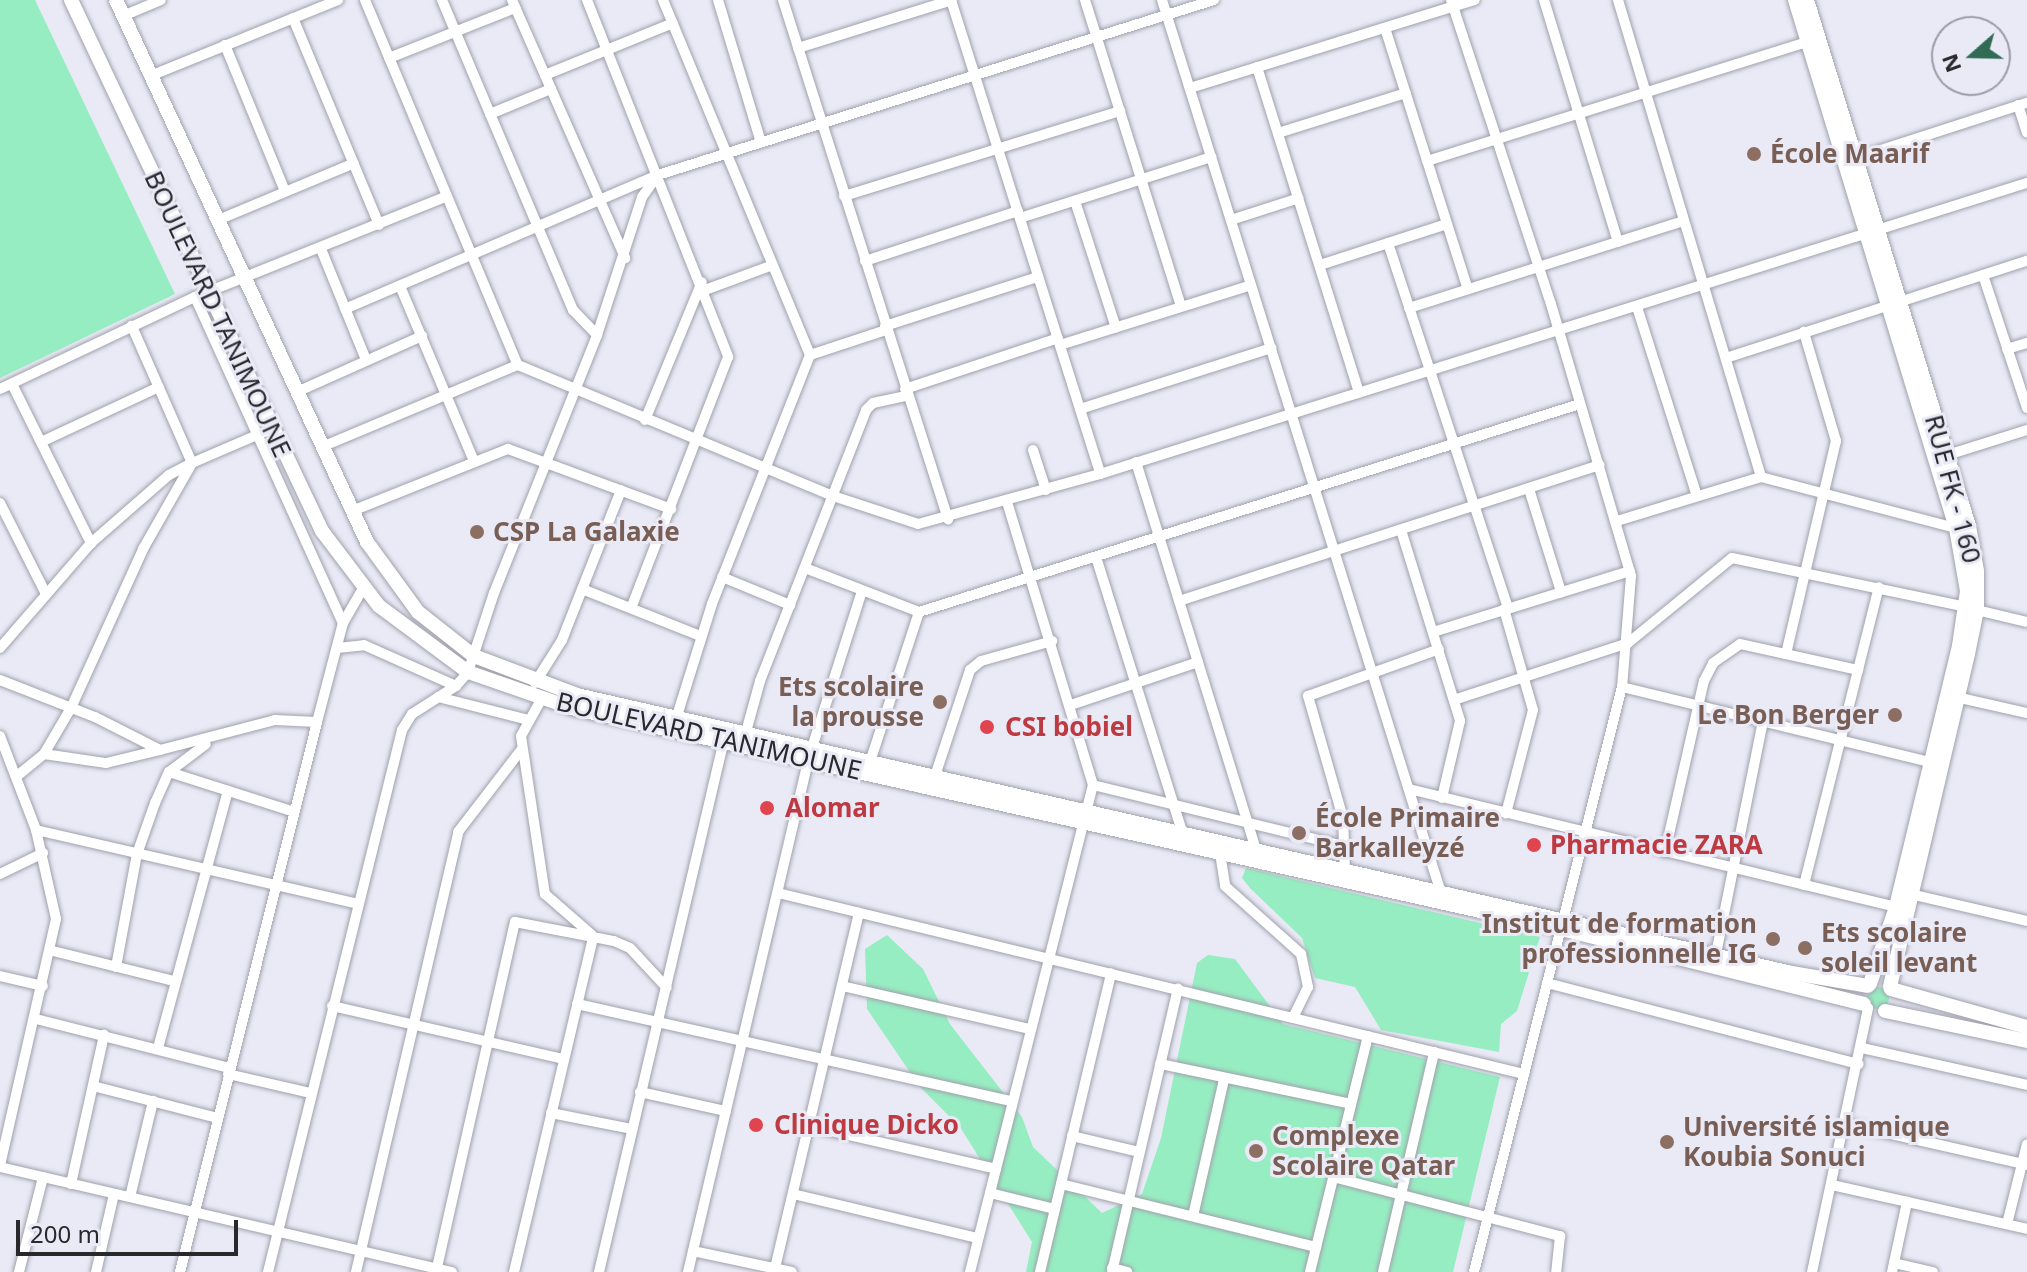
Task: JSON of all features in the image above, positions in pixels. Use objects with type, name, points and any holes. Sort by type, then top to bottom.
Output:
[{"type":"main road","name":"BOULEVARD TANIMOUNE","points":[[71,0],[265,432],[322,531],[363,589],[416,638],[468,672],[542,698],[724,740],[870,762],[935,776],[1220,853],[1891,988]]},
{"type":"main road","name":"BOULEVARD TANIMOUNE","points":[[116,0],[352,511],[391,581],[430,624],[474,656],[535,683],[1087,817],[1182,832],[1440,890],[1885,1011]]},
{"type":"main road","name":"RUE FK - 160","points":[[1795,0],[1812,40],[1941,458],[1972,591]]},
{"type":"main road","name":"RUE FK - 160","points":[[1807,0],[1812,40]]},
{"type":"main road","name":"RUE FK - 160","points":[[1885,1011],[1892,1004],[1891,988],[1956,697],[1971,609],[1969,526],[1941,458]]},
{"type":"main road","name":"RUE FK - 160","points":[[1866,1006],[1869,985],[1896,907],[1929,762],[1971,609]]},
{"type":"main road","points":[[1891,988],[2027,1027]]},
{"type":"main road","points":[[1885,1011],[2027,1041]]},
{"type":"street","points":[[123,16],[161,0]]},
{"type":"street","points":[[150,76],[338,0]]},
{"type":"street","points":[[365,0],[518,365],[575,392],[833,496],[917,524],[948,519],[1100,474],[2027,183]]},
{"type":"street","points":[[442,0],[573,310],[597,335]]},
{"type":"street","points":[[587,0],[703,286],[728,357],[631,608]]},
{"type":"street","points":[[663,0],[810,355],[700,636],[677,716]]},
{"type":"street","points":[[718,0],[761,142]]},
{"type":"street","points":[[783,0],[948,519]]},
{"type":"street","points":[[798,48],[951,0],[1100,474]]},
{"type":"street","points":[[1085,0],[1181,306]]},
{"type":"street","points":[[1162,0],[1440,890]]},
{"type":"street","points":[[345,309],[658,175],[1214,0]]},
{"type":"street","points":[[1190,88],[1385,28],[1452,3],[1475,0]]},
{"type":"street","points":[[1544,0],[1618,242]]},
{"type":"street","points":[[1618,0],[1761,477]]},
{"type":"street","points":[[1452,3],[1538,267],[1630,571],[1628,643],[1622,687],[1474,1272]]},
{"type":"street","points":[[389,58],[456,32],[514,4],[625,258]]},
{"type":"street","points":[[293,18],[379,225]]},
{"type":"street","points":[[545,75],[673,23]]},
{"type":"street","points":[[1385,28],[1468,289]]},
{"type":"street","points":[[1427,161],[1812,40]]},
{"type":"street","points":[[225,45],[285,191]]},
{"type":"street","points":[[1257,67],[1359,392]]},
{"type":"street","points":[[490,114],[551,89]]},
{"type":"street","points":[[1278,133],[1406,93]]},
{"type":"street","points":[[1849,160],[2023,104],[2027,133]]},
{"type":"street","points":[[844,196],[1120,111]]},
{"type":"street","points":[[865,261],[1019,214],[1075,201],[1211,157]]},
{"type":"street","points":[[218,220],[354,163]]},
{"type":"street","points":[[268,1272],[355,903],[402,730],[412,714],[456,686],[468,672],[597,335],[625,258],[642,197],[658,175]]},
{"type":"street","points":[[0,389],[244,276],[321,249],[447,196]]},
{"type":"street","points":[[1231,220],[1299,198]]},
{"type":"street","points":[[1075,201],[1116,328]]},
{"type":"street","points":[[1409,308],[1684,221]]},
{"type":"street","points":[[1320,265],[1447,224]]},
{"type":"street","points":[[1388,243],[1506,609],[1533,710],[1506,814]]},
{"type":"street","points":[[321,249],[366,360]]},
{"type":"street","points":[[1726,358],[2027,261]]},
{"type":"street","points":[[645,420],[703,286],[773,265]]},
{"type":"street","points":[[1983,275],[2027,408]]},
{"type":"street","points":[[810,355],[1038,277]]},
{"type":"street","points":[[746,732],[790,605],[866,410],[873,403],[1059,342],[1116,328],[1251,285]]},
{"type":"street","points":[[400,286],[474,461]]},
{"type":"street","points":[[1637,307],[1697,496]]},
{"type":"street","points":[[132,326],[192,463]]},
{"type":"street","points":[[1786,654],[1826,494],[1836,435],[1804,332]]},
{"type":"street","points":[[299,391],[422,336]]},
{"type":"street","points":[[2007,349],[2027,343]]},
{"type":"street","points":[[1080,409],[1271,348]]},
{"type":"street","points":[[324,446],[518,365]]},
{"type":"street","points":[[12,384],[91,543]]},
{"type":"street","points":[[41,442],[159,387]]},
{"type":"street","points":[[805,568],[919,612],[1580,404]]},
{"type":"street","points":[[1941,458],[2027,430]]},
{"type":"street","points":[[0,648],[91,543],[169,475],[265,432],[343,623]]},
{"type":"street","points":[[352,511],[508,449],[671,509]]},
{"type":"street","points":[[1033,450],[1046,490]]},
{"type":"street","points":[[1136,462],[1256,849]]},
{"type":"street","points":[[17,776],[44,754],[71,708],[143,549],[192,463]]},
{"type":"street","points":[[1179,601],[1600,465]]},
{"type":"street","points":[[1617,521],[1761,477],[1956,528]]},
{"type":"street","points":[[1529,489],[1561,592]]},
{"type":"street","points":[[535,683],[560,645],[621,490]]},
{"type":"street","points":[[970,1272],[1093,785],[1052,641],[1007,502]]},
{"type":"street","points":[[0,503],[46,594]]},
{"type":"street","points":[[1401,530],[1460,721],[1442,798]]},
{"type":"street","points":[[1096,557],[1182,832]]},
{"type":"street","points":[[1454,700],[1628,643],[1732,558],[1806,571],[2027,622]]},
{"type":"street","points":[[1433,632],[1630,571]]},
{"type":"street","points":[[722,577],[790,605]]},
{"type":"street","points":[[1804,885],[1879,587]]},
{"type":"street","points":[[180,1272],[343,623],[363,589]]},
{"type":"street","points":[[582,589],[700,636]]},
{"type":"street","points":[[688,1272],[811,752],[862,591]]},
{"type":"street","points":[[870,762],[919,612]]},
{"type":"street","points":[[935,776],[970,670],[981,661],[1052,641]]},
{"type":"street","points":[[1665,852],[1710,667],[1740,644],[1858,670]]},
{"type":"street","points":[[337,648],[364,645],[456,686]]},
{"type":"street","points":[[1345,870],[1347,847],[1336,789],[1308,696],[1439,649]]},
{"type":"street","points":[[1071,705],[1198,662]]},
{"type":"street","points":[[0,680],[71,708],[160,750]]},
{"type":"street","points":[[1622,687],[1929,762]]},
{"type":"street","points":[[438,697],[529,720]]},
{"type":"street","points":[[1956,697],[2027,713]]},
{"type":"street","points":[[542,698],[529,720],[522,749],[545,894],[593,937]]},
{"type":"street","points":[[44,754],[106,763],[224,736],[275,720],[317,722]]},
{"type":"street","points":[[1716,954],[1763,721]]},
{"type":"street","points":[[0,736],[36,830],[56,913],[53,951],[0,1167],[452,1272]]},
{"type":"street","points":[[116,967],[137,854],[169,772],[224,736]]},
{"type":"street","points":[[599,1272],[724,740]]},
{"type":"street","points":[[356,1272],[458,832],[522,749]]},
{"type":"street","points":[[169,772],[294,812]]},
{"type":"street","points":[[1093,785],[1347,847]]},
{"type":"street","points":[[1409,789],[1896,907]]},
{"type":"street","points":[[158,1048],[203,871],[228,791]]},
{"type":"street","points":[[36,830],[203,871],[355,903]]},
{"type":"street","points":[[0,874],[43,853]]},
{"type":"street","points":[[1220,853],[1225,886],[1301,954],[1308,987],[1293,1018]]},
{"type":"street","points":[[778,893],[1524,1074]]},
{"type":"street","points":[[1910,894],[2027,921]]},
{"type":"street","points":[[775,1268],[859,913]]},
{"type":"street","points":[[437,1270],[515,922],[593,937],[630,948],[667,988]]},
{"type":"street","points":[[514,1272],[593,937]]},
{"type":"street","points":[[53,951],[174,981]]},
{"type":"street","points":[[1040,1272],[1111,973]]},
{"type":"street","points":[[0,976],[43,986]]},
{"type":"street","points":[[1547,983],[1859,1064]]},
{"type":"street","points":[[842,986],[1030,1029]]},
{"type":"street","points":[[1127,1272],[1112,1270],[1178,989]]},
{"type":"street","points":[[577,1004],[1012,1101]]},
{"type":"street","points":[[332,1006],[564,1059]]},
{"type":"street","points":[[1812,1272],[1847,1124],[1862,1048],[1866,1006]]},
{"type":"street","points":[[1864,1033],[1885,1011]]},
{"type":"street","points":[[36,1019],[158,1048],[310,1093]]},
{"type":"street","points":[[71,1184],[104,1035]]},
{"type":"street","points":[[1310,1272],[1368,1036]]},
{"type":"street","points":[[1862,1048],[2027,1085]]},
{"type":"street","points":[[1383,1272],[1434,1052]]},
{"type":"street","points":[[1160,1064],[1351,1104]]},
{"type":"street","points":[[1193,1216],[1224,1079]]},
{"type":"street","points":[[93,1086],[218,1118]]},
{"type":"street","points":[[640,1092],[726,1111]]},
{"type":"street","points":[[130,1197],[153,1101]]},
{"type":"street","points":[[551,1113],[632,1129]]},
{"type":"street","points":[[1847,1124],[2025,1165]]},
{"type":"street","points":[[809,1126],[996,1169]]},
{"type":"street","points":[[1072,1136],[1139,1152]]},
{"type":"street","points":[[2007,1224],[2025,1165],[2027,1144]]},
{"type":"street","points":[[19,1272],[43,1177]]},
{"type":"street","points":[[1333,1177],[1489,1213],[1560,1236],[1556,1272]]},
{"type":"street","points":[[1061,1184],[1316,1247]]},
{"type":"street","points":[[1832,1185],[2027,1229]]},
{"type":"street","points":[[990,1193],[1054,1209]]},
{"type":"street","points":[[96,1272],[114,1194]]},
{"type":"street","points":[[793,1194],[978,1238]]},
{"type":"street","points":[[1907,1202],[1893,1267],[1933,1272]]},
{"type":"street","points":[[693,1251],[792,1272]]},
{"type":"green space","points":[[0,0],[35,0],[175,294],[0,378]]},
{"type":"green space","points":[[1246,868],[1540,937],[1517,1011],[1501,1024],[1499,1052],[1381,1030],[1355,987],[1315,978],[1302,938],[1242,878]]},
{"type":"green space","points":[[887,935],[923,969],[950,1024],[1022,1117],[1033,1147],[1102,1213],[1142,1194],[1161,1138],[1197,963],[1208,955],[1235,959],[1283,1024],[1500,1077],[1453,1272],[1026,1272],[1032,1242],[960,1127],[920,1087],[867,1009],[865,949]]},
{"type":"green space","points":[[1878,987],[1886,990],[1889,998],[1886,1006],[1878,1009],[1870,1006],[1867,998],[1870,990]]},
{"type":"place","name":"École Maarif","points":[[1754,154]]},
{"type":"place","name":"CSP La Galaxie","points":[[477,532]]},
{"type":"place","name":"Ets scolaire la prousse","points":[[940,702]]},
{"type":"place","name":"Le Bon Berger","points":[[1895,715]]},
{"type":"place","name":"CSI bobiel","points":[[987,727]]},
{"type":"place","name":"Alomar","points":[[767,808]]},
{"type":"place","name":"École Primaire Barkalleyzé","points":[[1299,833]]},
{"type":"place","name":"Pharmacie ZARA","points":[[1534,845]]},
{"type":"place","name":"Institut de formation professionnelle IG","points":[[1773,939]]},
{"type":"place","name":"Ets scolaire soleil levant","points":[[1805,948]]},
{"type":"place","name":"Clinique Dicko","points":[[756,1125]]},
{"type":"place","name":"Université islamique Koubia Sonuci","points":[[1667,1142]]},
{"type":"place","name":"Complexe Scolaire Qatar","points":[[1256,1151]]}]
